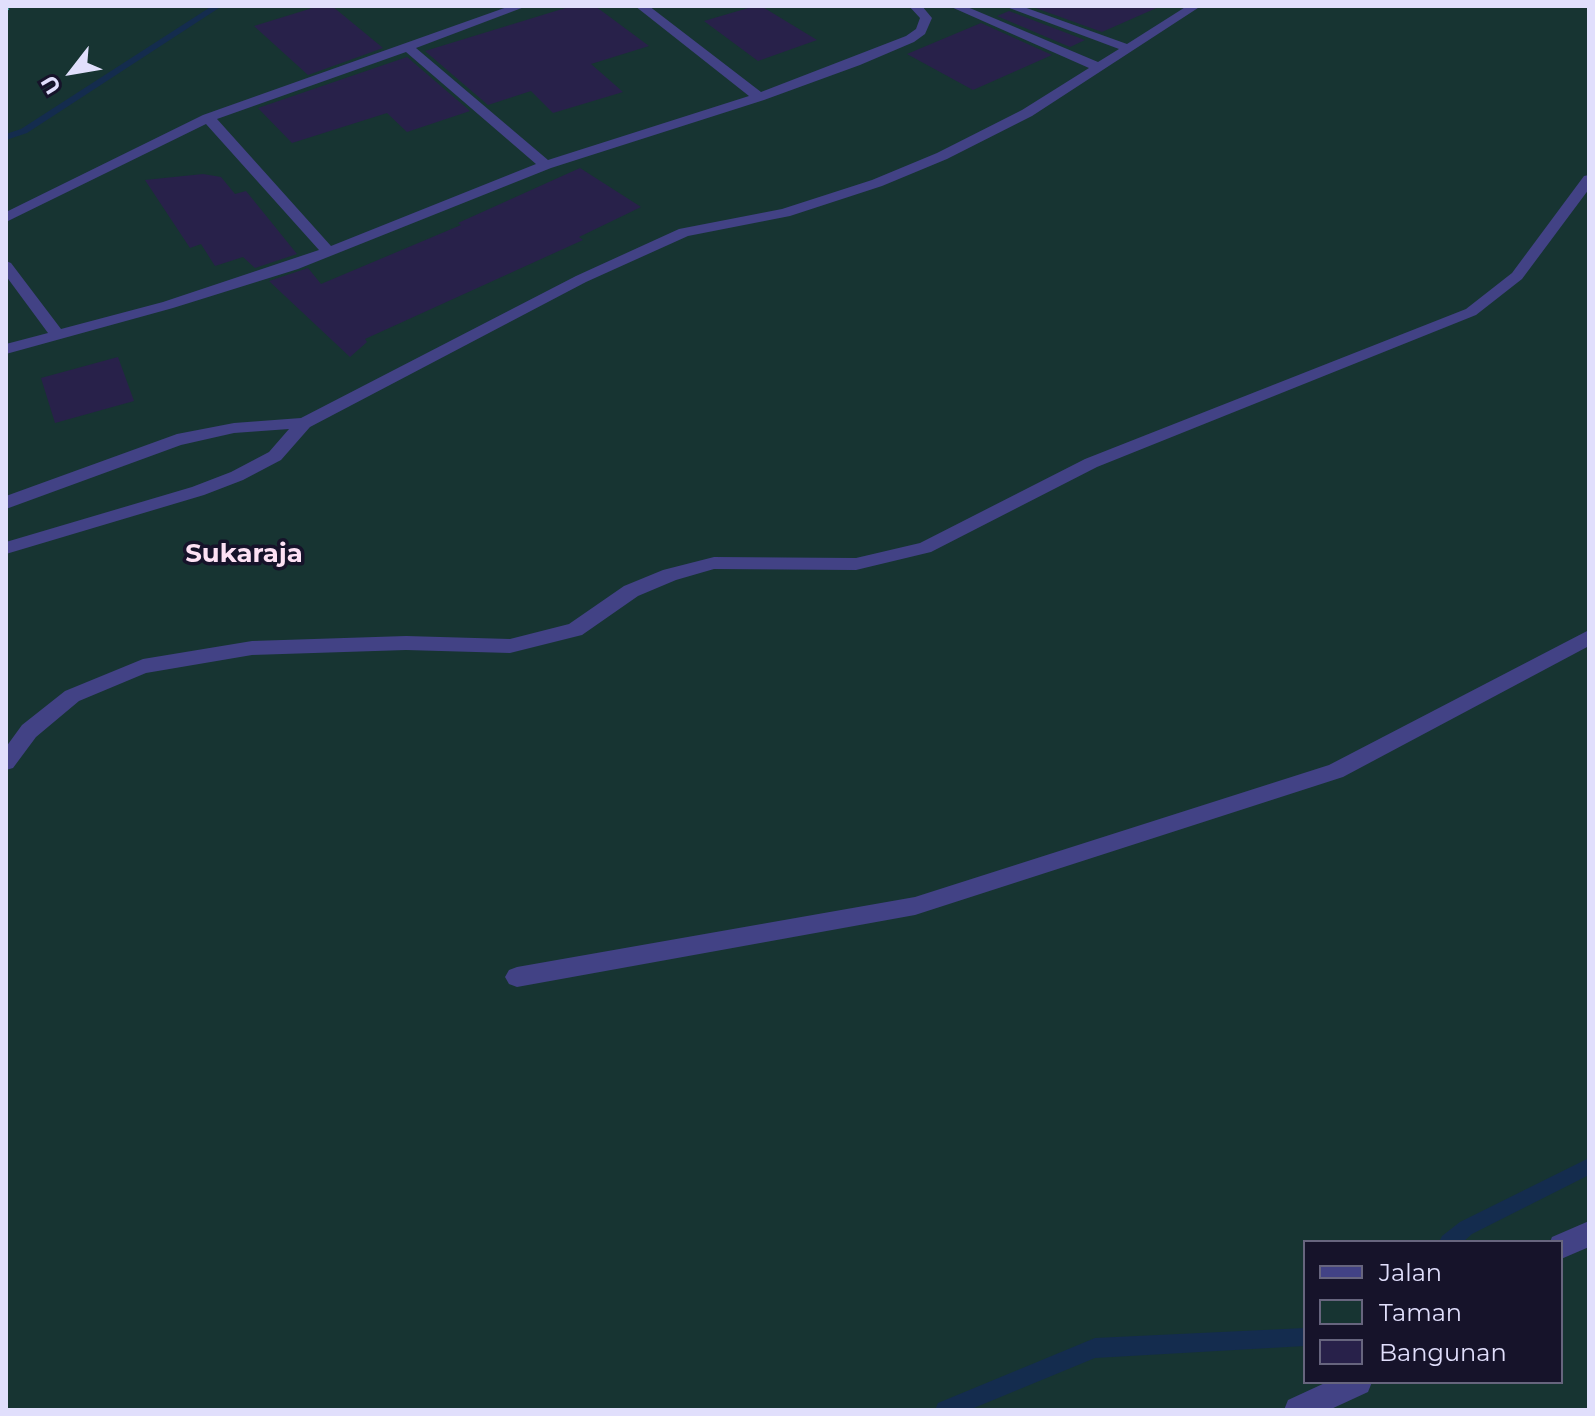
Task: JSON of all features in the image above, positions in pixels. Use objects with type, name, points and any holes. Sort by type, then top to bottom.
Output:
[{"type":"street","points":[[6,218],[28,204],[208,118],[521,6]]},
{"type":"street","points":[[641,6],[759,97]]},
{"type":"street","points":[[6,349],[168,305],[329,252],[546,165],[759,97],[910,39],[921,31],[926,18],[915,6]]},
{"type":"street","points":[[955,6],[1101,68]]},
{"type":"street","points":[[1010,6],[1130,49]]},
{"type":"street","points":[[6,548],[198,491],[237,476],[275,456],[304,423],[581,279],[684,232],[785,213],[877,183],[942,156],[1013,120],[1101,68],[1195,6]]},
{"type":"street","points":[[409,48],[546,165]]},
{"type":"street","points":[[208,118],[329,252]]},
{"type":"street","points":[[6,762],[29,731],[72,696],[143,666],[252,648],[406,643],[510,646],[575,630],[631,591],[670,575],[714,563],[856,564],[925,548],[1105,457],[1471,312],[1517,276],[1589,179]]},
{"type":"street","points":[[6,266],[57,334]]},
{"type":"street","points":[[6,503],[177,440],[234,428],[304,423]]},
{"type":"street","points":[[517,977],[915,906],[1336,771],[1589,637]]},
{"type":"street","points":[[1563,1245],[1589,1234]]},
{"type":"street","points":[[1298,1410],[1354,1384]]},
{"type":"path","points":[[6,10],[11,6]]},
{"type":"green space","points":[[6,6],[1589,6],[1589,1410],[6,1410]]},
{"type":"building","points":[[319,6],[332,6],[383,48],[308,75],[254,26]]},
{"type":"building","points":[[572,6],[595,6],[649,46],[591,64],[623,92],[553,113],[531,91],[488,105],[425,51]]},
{"type":"building","points":[[761,6],[817,40],[758,61],[704,21]]},
{"type":"building","points":[[1030,6],[1161,6],[1102,32]]},
{"type":"building","points":[[1009,11],[1085,40],[1070,47],[997,16]]},
{"type":"building","points":[[981,23],[1052,55],[973,90],[907,54]]},
{"type":"building","points":[[407,57],[470,111],[407,132],[387,113],[292,143],[258,108]]},
{"type":"building","points":[[580,168],[641,207],[579,237],[583,240],[365,339],[367,342],[350,357],[269,281],[308,268],[321,284],[461,225],[458,223]]},
{"type":"building","points":[[203,174],[221,177],[235,194],[246,191],[297,254],[255,268],[243,257],[215,266],[201,244],[190,248],[145,180]]},
{"type":"building","points":[[118,357],[134,401],[55,423],[41,378]]},
{"type":"waterway","points":[[6,137],[24,131],[218,6]]},
{"type":"waterway","points":[[1451,1240],[1466,1228],[1589,1166]]},
{"type":"waterway","points":[[945,1410],[1095,1348],[1303,1337]]},
{"type":"district","name":"Sukaraja","points":[[244,554]]}]
